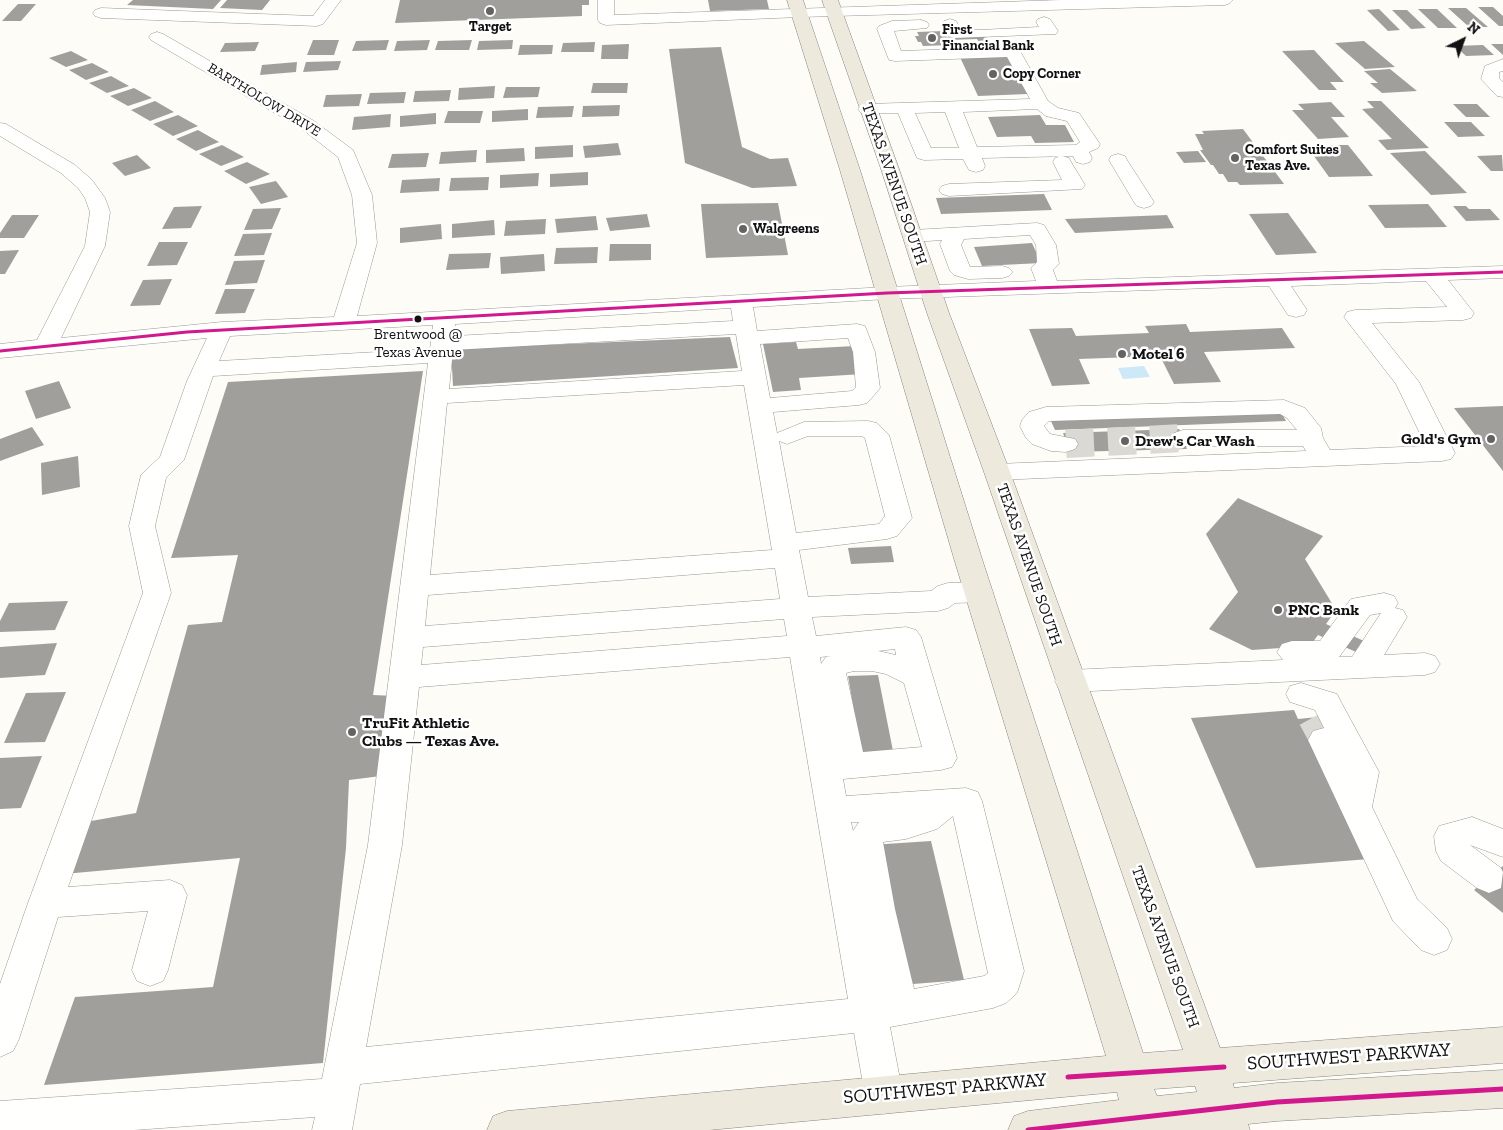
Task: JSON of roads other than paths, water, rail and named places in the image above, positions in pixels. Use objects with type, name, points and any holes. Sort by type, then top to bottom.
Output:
[{"type":"main road","points":[[797,6],[887,294],[964,593],[1146,1124]]},
{"type":"main road","name":"TEXAS AVENUE SOUTH","points":[[832,6],[1226,1119]]},
{"type":"main road","name":"SOUTHWEST PARKWAY","points":[[507,1130],[1130,1073],[1503,1045]]},
{"type":"main road","points":[[1028,1130],[1226,1119],[1277,1102],[1503,1089]]},
{"type":"street","points":[[115,0],[101,13],[317,20],[332,2]]},
{"type":"street","points":[[606,0],[606,20],[797,6],[932,8],[1225,0]]},
{"type":"street","points":[[312,3],[332,2]]},
{"type":"street","points":[[932,8],[944,25],[954,33],[1050,31],[1033,5]]},
{"type":"street","points":[[904,107],[924,154],[973,160],[1082,156],[1091,144],[1073,117],[1052,112],[1042,104],[1013,52],[895,56],[885,29],[892,26],[1044,22]]},
{"type":"street","name":"BARTHOLOW DRIVE","points":[[157,37],[308,124],[346,154],[362,194],[367,243],[344,322]]},
{"type":"street","points":[[1503,64],[1491,70],[1490,79],[1503,92]]},
{"type":"street","points":[[867,108],[1042,104]]},
{"type":"street","points":[[952,106],[973,160]]},
{"type":"street","points":[[0,128],[68,169],[85,184],[95,198],[100,212],[95,246],[46,345]]},
{"type":"street","points":[[1118,160],[1144,202]]},
{"type":"street","points":[[950,190],[1080,193],[1062,162]]},
{"type":"street","points":[[913,236],[953,237],[1037,228],[1046,245],[1048,264],[1042,275]]},
{"type":"street","points":[[953,237],[950,244],[961,270],[968,273],[1024,271],[1042,275]]},
{"type":"street","points":[[204,369],[441,350],[744,322],[887,294],[932,292],[1042,275],[1276,280],[1503,272]]},
{"type":"street","points":[[1183,438],[1316,448],[1442,453],[1407,382],[1355,317],[1463,313],[1432,274]]},
{"type":"street","points":[[1276,280],[1296,310]]},
{"type":"street","points":[[338,1098],[385,844],[445,317]]},
{"type":"street","points":[[0,351],[222,329],[445,317],[744,322],[857,331],[864,352],[868,388],[859,398],[760,406]]},
{"type":"street","points":[[744,322],[760,406],[776,436],[786,550],[803,646],[838,767]]},
{"type":"street","points":[[0,1038],[45,903],[156,593],[142,526],[154,475],[170,460],[204,369],[222,329]]},
{"type":"street","points":[[436,397],[754,376]]},
{"type":"street","points":[[1066,444],[1051,443],[1041,439],[1035,433],[1032,426],[1034,420],[1038,416],[1046,414],[1284,406],[1296,414],[1309,428],[1316,448]]},
{"type":"street","points":[[415,586],[786,550],[888,530],[878,514],[859,439],[809,440],[776,436]]},
{"type":"street","points":[[997,472],[1316,448]]},
{"type":"street","points":[[410,630],[795,601],[938,601],[964,593]]},
{"type":"street","points":[[1213,674],[1227,655],[1328,651],[1361,606],[1389,610],[1361,667],[1306,706]]},
{"type":"street","points":[[405,677],[906,638],[941,758],[838,767]]},
{"type":"street","points":[[884,1011],[833,810],[838,767],[831,673],[836,665],[854,660],[872,660],[894,665],[918,677]]},
{"type":"street","points":[[1361,667],[1425,664]]},
{"type":"street","points":[[1070,681],[1213,674],[1306,706],[1326,702],[1363,772],[1356,808]]},
{"type":"street","points":[[1306,706],[1405,910],[1434,939]]},
{"type":"street","points":[[0,1120],[338,1098],[993,992],[1004,981],[1006,971],[966,801],[833,810]]},
{"type":"street","points":[[884,1095],[884,1011],[878,909],[866,839],[871,830],[925,819],[949,802]]},
{"type":"street","points":[[1489,878],[1453,851],[1451,836],[1472,831],[1503,843]]},
{"type":"street","points":[[45,903],[170,895],[150,970]]},
{"type":"water","points":[[1144,366],[1150,377],[1123,379],[1118,368]]},
{"type":"tunnel","points":[[1066,444],[1183,438]]},
{"type":"tunnel","points":[[1312,718],[1324,740]]},
{"type":"place","name":"Target","points":[[490,11]]},
{"type":"place","name":"First Financial Bank","points":[[932,38]]},
{"type":"place","name":"Copy Corner","points":[[993,74]]},
{"type":"place","name":"Comfort Suites Texas Ave.","points":[[1235,158]]},
{"type":"place","name":"Walgreens","points":[[743,229]]},
{"type":"place","name":"Brentwood @ Texas Avenue","points":[[418,319]]},
{"type":"place","name":"Motel 6","points":[[1122,354]]},
{"type":"place","name":"Gold's Gym","points":[[1491,439]]},
{"type":"place","name":"Drew's Car Wash","points":[[1125,441]]},
{"type":"place","name":"PNC Bank","points":[[1278,610]]},
{"type":"place","name":"TruFit Athletic Clubs — Texas Ave.","points":[[352,732]]}]
